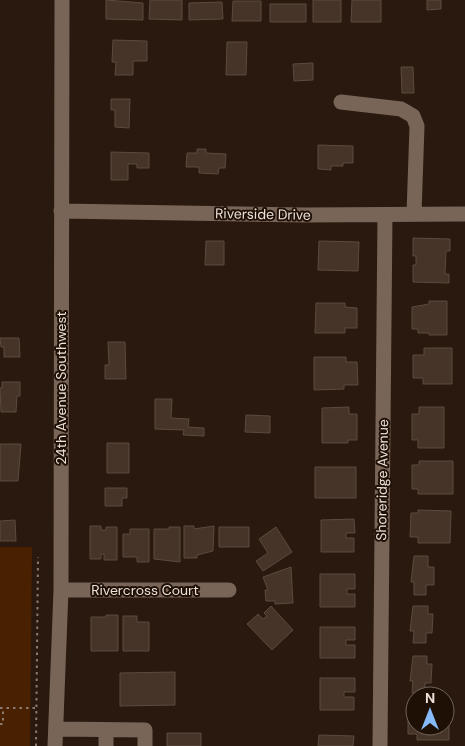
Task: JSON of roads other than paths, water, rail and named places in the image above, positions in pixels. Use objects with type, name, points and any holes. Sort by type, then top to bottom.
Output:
[{"type":"street","name":"24th Avenue Southwest","points":[[55,746],[61,590],[62,0]]},
{"type":"street","points":[[341,102],[401,109],[414,116],[417,126],[414,214]]},
{"type":"street","name":"Riverside Drive","points":[[61,211],[385,215],[465,214]]},
{"type":"street","name":"Shoreridge Avenue","points":[[380,746],[385,215]]},
{"type":"street","name":"Rivercross Court","points":[[61,590],[228,590]]},
{"type":"street","points":[[56,730],[145,730],[145,746]]},
{"type":"street","points":[[106,730],[106,746]]}]
